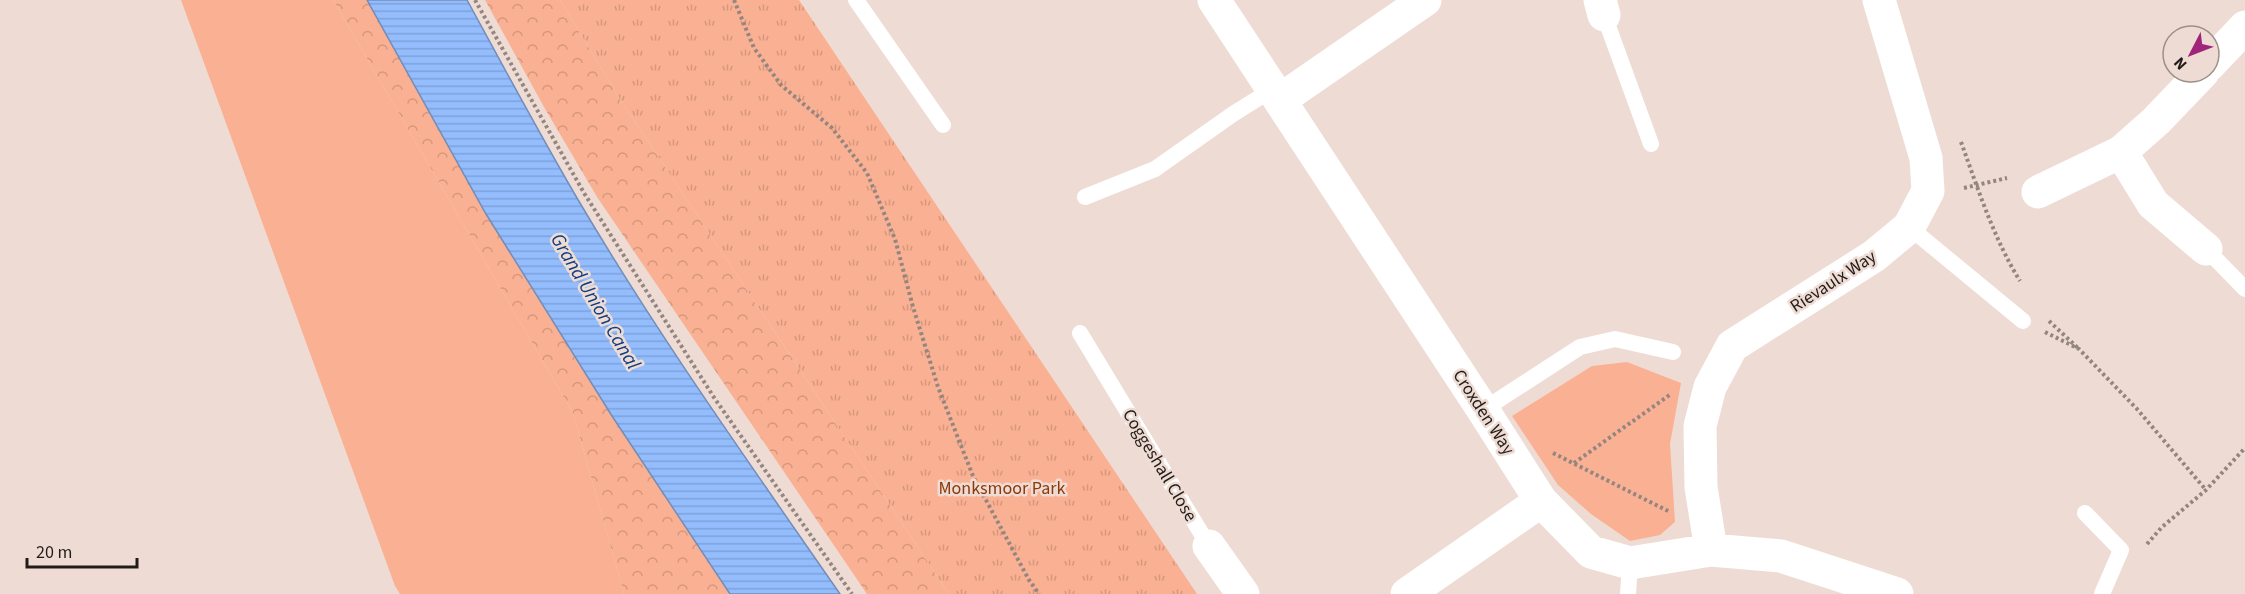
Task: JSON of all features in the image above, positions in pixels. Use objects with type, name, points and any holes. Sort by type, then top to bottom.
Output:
[{"type":"street","name":"Croxden Way","points":[[1214,0],[1541,501],[1591,552],[1629,579],[1709,540],[1781,556],[1897,594]]},
{"type":"street","points":[[1277,94],[1425,0]]},
{"type":"street","points":[[1879,0],[1926,158],[1928,191]]},
{"type":"street","points":[[2221,52],[2245,27]]},
{"type":"street","points":[[2038,192],[2121,152],[2156,121],[2191,84]]},
{"type":"street","points":[[2121,152],[2154,204],[2206,249]]},
{"type":"street","name":"Rievaulx Way","points":[[1709,540],[1701,487],[1700,426],[1710,387],[1732,346],[1874,256],[1909,228],[1928,191]]},
{"type":"street","points":[[1407,594],[1541,501]]},
{"type":"street","name":"Coggeshall Close","points":[[1209,546],[1244,594]]},
{"type":"lane","points":[[856,0],[943,125]]},
{"type":"lane","points":[[1602,8],[1651,144]]},
{"type":"lane","points":[[1085,196],[1155,169],[1233,114],[1277,94]]},
{"type":"lane","points":[[1909,228],[2023,321]]},
{"type":"lane","points":[[2206,249],[2245,289]]},
{"type":"lane","name":"Coggeshall Close","points":[[1080,333],[1209,546]]},
{"type":"lane","points":[[1483,410],[1580,347],[1615,339],[1673,352]]},
{"type":"lane","points":[[2085,513],[2121,550],[2102,594]]},
{"type":"path","points":[[475,0],[590,203],[715,399],[852,594]]},
{"type":"path","points":[[734,0],[754,48],[781,85],[832,128],[867,173],[895,238],[913,307],[938,387],[973,476],[1029,580],[1039,594]]},
{"type":"path","points":[[1960,139],[1976,184],[2012,268],[2024,288]]},
{"type":"path","points":[[1928,191],[1949,191],[2019,176],[2038,192]]},
{"type":"path","points":[[2045,316],[2137,408],[2206,490]]},
{"type":"path","points":[[2023,321],[2079,349]]},
{"type":"path","points":[[1574,463],[1676,391],[1710,387]]},
{"type":"path","points":[[2142,549],[2162,527],[2206,490],[2245,448]]},
{"type":"path","points":[[1545,449],[1574,463],[1709,540]]},
{"type":"green space","points":[[181,0],[333,0],[573,413],[624,594],[400,594],[395,586]]},
{"type":"green space","points":[[333,0],[367,0],[486,214],[612,416],[730,594],[624,594],[573,413]]},
{"type":"green space","points":[[485,0],[560,0],[618,96],[949,594],[867,594],[597,197]]},
{"type":"green space","name":"Monksmoor Park","points":[[560,0],[799,0],[1197,594],[949,594],[618,96]]},
{"type":"green space","points":[[1627,362],[1681,383],[1670,444],[1675,522],[1660,535],[1630,541],[1591,514],[1558,485],[1512,416],[1592,366]]},
{"type":"water","name":"Grand Union Canal","points":[[367,0],[467,0],[577,198],[639,299],[840,594],[730,594],[612,416],[486,214]]}]
